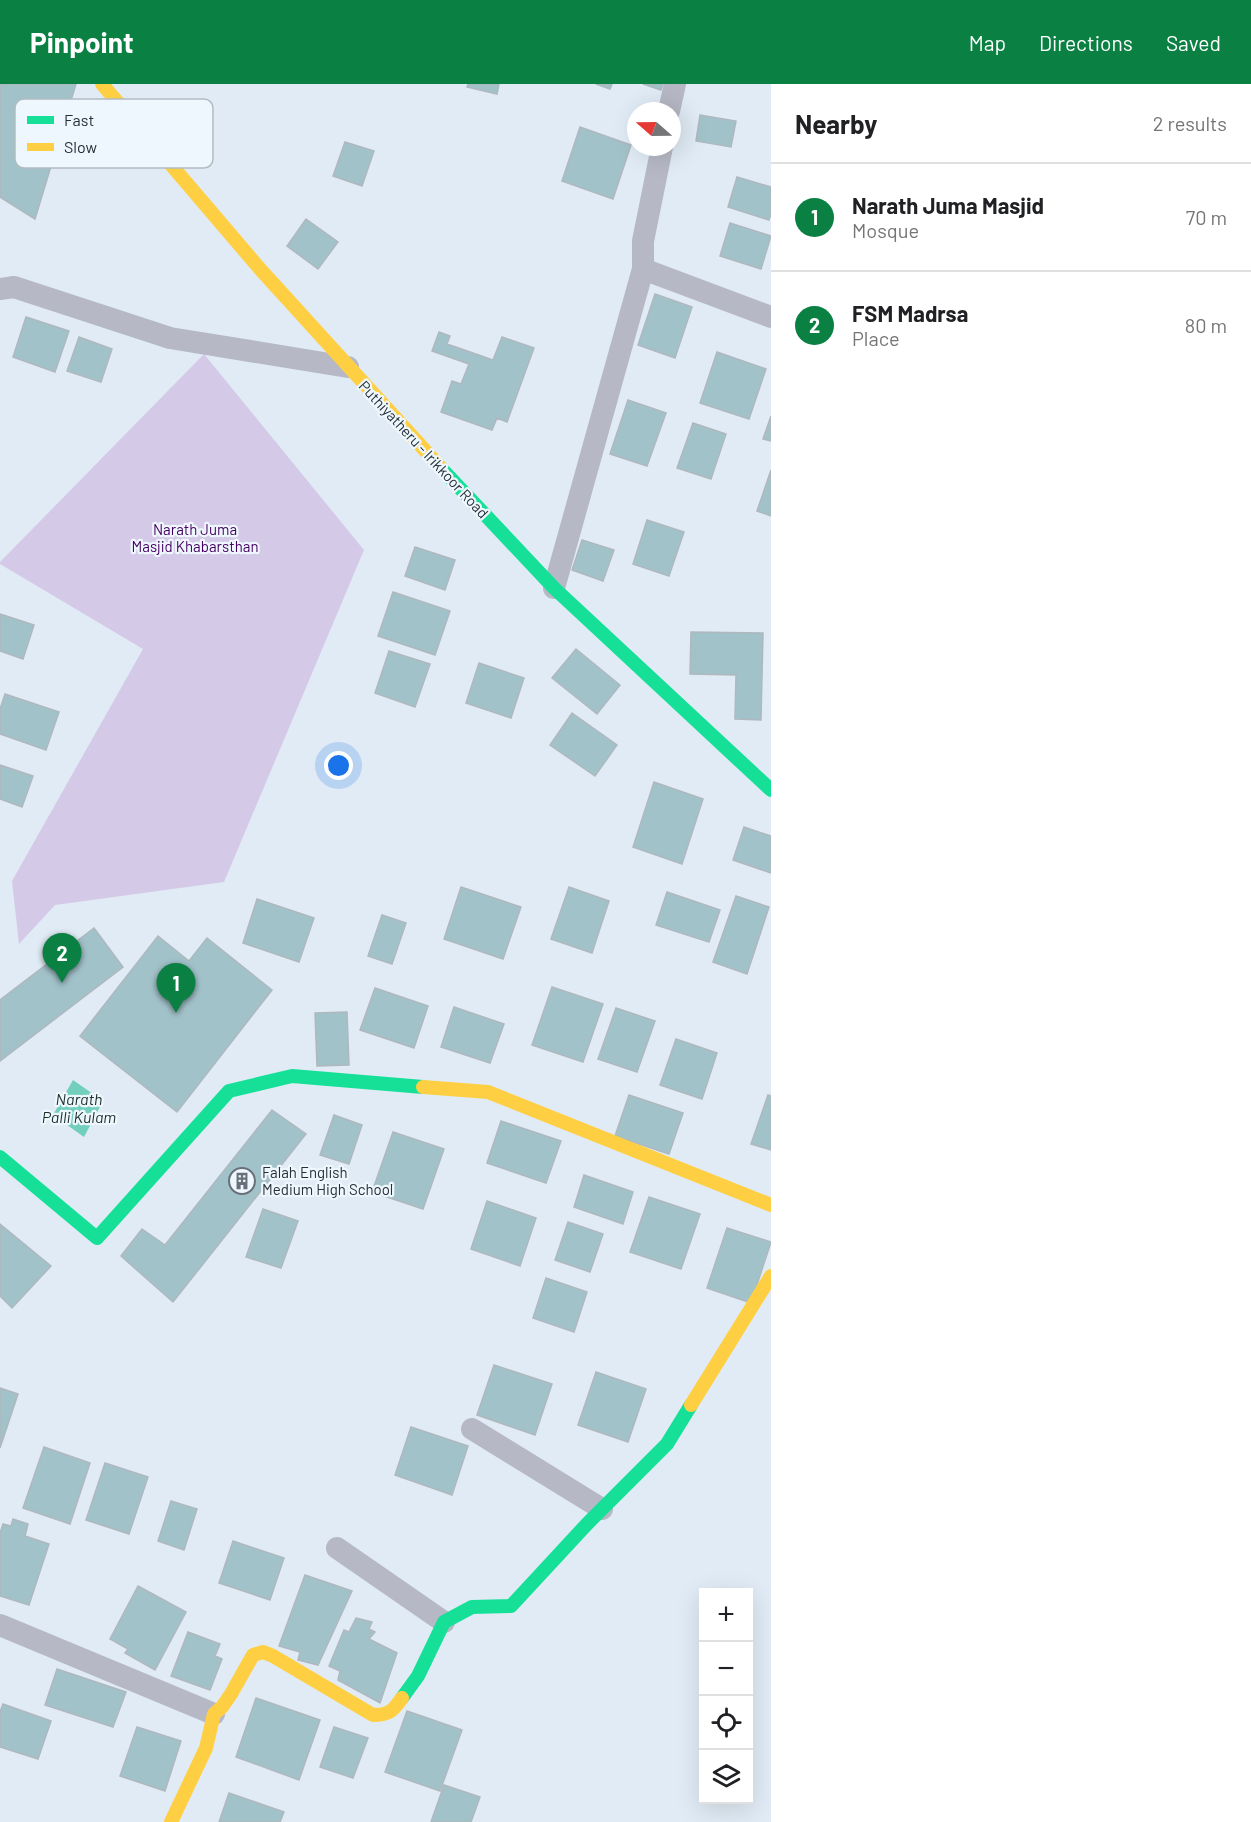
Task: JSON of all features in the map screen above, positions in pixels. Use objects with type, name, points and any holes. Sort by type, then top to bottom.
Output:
[{"type":"street","name":"Puthiyatheru - Irikkoor Road","points":[[102,84],[115,99]]},
{"type":"street","points":[[671,102],[675,84]]},
{"type":"street","points":[[554,588],[643,269],[643,241],[660,156]]},
{"type":"street","name":"Puthiyatheru - Irikkoor Road","points":[[174,168],[348,367],[554,588],[771,790]]},
{"type":"street","points":[[643,269],[771,317]]},
{"type":"street","points":[[0,289],[14,287],[170,338],[348,367]]},
{"type":"street","points":[[0,1157],[97,1238],[230,1091],[292,1076],[488,1092],[771,1205]]},
{"type":"street","points":[[171,1822],[206,1748],[214,1714],[231,1694],[253,1655],[263,1652],[273,1656],[373,1715],[383,1715],[393,1710],[418,1676],[444,1622],[472,1607],[511,1606],[667,1444],[771,1276]]},
{"type":"street","points":[[472,1429],[602,1509]]},
{"type":"street","points":[[337,1548],[444,1622]]},
{"type":"street","points":[[0,1625],[214,1714]]},
{"type":"green space","name":"Narath Juma Masjid Khabarsthan","points":[[204,354],[364,550],[224,882],[55,905],[19,944],[12,881],[143,649],[0,562]]},
{"type":"water","name":"Narath Palli Kulam","points":[[73,1080],[103,1101],[84,1137],[53,1115]]},
{"type":"building","points":[[0,84],[76,84],[71,99],[15,99],[15,168],[50,168],[35,219],[0,197]]},
{"type":"building","points":[[468,84],[499,84],[497,94],[467,87]]},
{"type":"building","points":[[596,84],[612,84],[610,89]]},
{"type":"building","points":[[643,84],[663,84],[661,90]]},
{"type":"building","points":[[700,115],[736,121],[731,147],[696,141]]},
{"type":"building","points":[[580,127],[627,144],[627,156],[613,199],[562,181]]},
{"type":"building","points":[[345,142],[374,151],[362,186],[333,176]]},
{"type":"building","points":[[737,177],[771,187],[769,220],[728,207]]},
{"type":"building","points":[[306,219],[338,242],[318,269],[287,246]]},
{"type":"building","points":[[730,223],[771,236],[761,269],[720,256]]},
{"type":"building","points":[[655,294],[692,307],[675,358],[638,345]]},
{"type":"building","points":[[26,317],[69,331],[55,372],[13,357]]},
{"type":"building","points":[[439,332],[450,336],[447,344],[493,360],[502,337],[534,348],[507,422],[497,418],[492,430],[441,412],[452,381],[461,384],[469,364],[432,351]]},
{"type":"building","points":[[79,337],[112,349],[101,382],[67,371]]},
{"type":"building","points":[[717,352],[766,369],[749,419],[700,403]]},
{"type":"building","points":[[628,400],[666,413],[647,466],[610,454]]},
{"type":"building","points":[[771,416],[771,441],[763,439]]},
{"type":"building","points":[[693,423],[726,434],[711,479],[677,468]]},
{"type":"building","points":[[771,470],[771,516],[757,511]]},
{"type":"building","points":[[647,520],[684,532],[669,576],[633,564]]},
{"type":"building","points":[[582,540],[614,550],[603,581],[572,570]]},
{"type":"building","points":[[415,547],[455,560],[445,590],[405,576]]},
{"type":"building","points":[[393,592],[450,611],[435,655],[378,636]]},
{"type":"building","points":[[0,614],[34,625],[23,659],[0,651]]},
{"type":"building","points":[[691,632],[763,633],[761,720],[735,719],[736,675],[690,674]]},
{"type":"building","points":[[576,649],[620,685],[597,714],[552,678]]},
{"type":"building","points":[[389,651],[430,664],[415,707],[375,693]]},
{"type":"building","points":[[479,663],[524,678],[511,718],[466,703]]},
{"type":"building","points":[[5,694],[59,712],[46,750],[0,734],[0,709]]},
{"type":"building","points":[[572,713],[617,745],[595,776],[550,745]]},
{"type":"building","points":[[0,765],[33,776],[22,807],[0,799]]},
{"type":"building","points":[[654,782],[703,799],[682,864],[633,847]]},
{"type":"building","points":[[744,827],[771,836],[771,873],[733,860]]},
{"type":"building","points":[[461,887],[521,907],[503,959],[444,939]]},
{"type":"building","points":[[569,887],[609,901],[592,953],[551,939]]},
{"type":"building","points":[[667,892],[720,910],[709,942],[656,925]]},
{"type":"building","points":[[736,896],[769,907],[747,974],[713,962]]},
{"type":"building","points":[[257,899],[314,918],[299,962],[243,943]]},
{"type":"building","points":[[382,915],[406,923],[392,964],[368,956]]},
{"type":"building","points":[[94,928],[123,967],[0,1061],[0,1000]]},
{"type":"building","points":[[158,936],[189,961],[207,938],[272,990],[177,1112],[80,1036]]},
{"type":"building","points":[[552,987],[603,1004],[583,1062],[532,1045]]},
{"type":"building","points":[[375,988],[428,1006],[414,1048],[360,1030]]},
{"type":"building","points":[[454,1007],[504,1024],[490,1063],[441,1047]]},
{"type":"building","points":[[616,1008],[655,1021],[637,1072],[598,1059]]},
{"type":"building","points":[[347,1012],[349,1065],[317,1066],[315,1013]]},
{"type":"building","points":[[676,1039],[717,1053],[702,1099],[660,1085]]},
{"type":"building","points":[[629,1095],[683,1113],[669,1154],[615,1136]]},
{"type":"building","points":[[768,1095],[771,1096],[771,1150],[751,1144]]},
{"type":"building","name":"Falah English Medium High School","points":[[272,1110],[306,1134],[173,1302],[121,1256],[142,1229],[165,1245]]},
{"type":"building","points":[[334,1115],[362,1125],[349,1164],[320,1155]]},
{"type":"building","points":[[501,1121],[561,1141],[546,1183],[487,1163]]},
{"type":"building","points":[[393,1132],[444,1149],[423,1209],[372,1192]]},
{"type":"building","points":[[584,1175],[633,1192],[623,1224],[574,1207]]},
{"type":"building","points":[[649,1197],[700,1214],[681,1269],[630,1252]]},
{"type":"building","points":[[487,1201],[536,1218],[520,1266],[471,1249]]},
{"type":"building","points":[[263,1209],[298,1221],[281,1268],[246,1257]]},
{"type":"building","points":[[568,1222],[603,1234],[590,1272],[555,1260]]},
{"type":"building","points":[[0,1224],[51,1266],[12,1308],[0,1296]]},
{"type":"building","points":[[727,1228],[771,1242],[751,1303],[707,1288]]},
{"type":"building","points":[[546,1278],[587,1292],[574,1332],[533,1318]]},
{"type":"building","points":[[494,1365],[552,1384],[535,1435],[477,1415]]},
{"type":"building","points":[[596,1372],[646,1389],[628,1442],[578,1425]]},
{"type":"building","points":[[0,1388],[18,1394],[0,1448]]},
{"type":"building","points":[[411,1427],[468,1446],[452,1495],[395,1475]]},
{"type":"building","points":[[44,1447],[90,1463],[70,1524],[23,1508]]},
{"type":"building","points":[[105,1463],[148,1477],[129,1534],[86,1520]]},
{"type":"building","points":[[171,1501],[197,1509],[184,1550],[158,1541]]},
{"type":"building","points":[[13,1519],[28,1524],[25,1536],[49,1544],[29,1605],[0,1596],[0,1533],[3,1524],[11,1526]]},
{"type":"building","points":[[233,1541],[284,1558],[270,1600],[219,1583]]},
{"type":"building","points":[[305,1575],[352,1591],[318,1665],[298,1660],[300,1652],[279,1646]]},
{"type":"building","points":[[138,1586],[186,1612],[155,1670],[125,1653],[128,1649],[110,1639]]},
{"type":"building","points":[[356,1618],[372,1622],[369,1629],[375,1632],[369,1639],[397,1653],[380,1703],[338,1680],[340,1671],[329,1666],[344,1630],[349,1632]]},
{"type":"building","points":[[188,1632],[220,1644],[215,1656],[222,1659],[210,1690],[171,1676]]},
{"type":"building","points":[[57,1669],[126,1692],[113,1727],[45,1705]]},
{"type":"building","points":[[256,1698],[320,1720],[299,1780],[236,1757]]},
{"type":"building","points":[[3,1704],[51,1721],[38,1759],[0,1747],[0,1712]]},
{"type":"building","points":[[407,1711],[462,1730],[440,1791],[385,1772]]},
{"type":"building","points":[[137,1727],[181,1741],[165,1791],[120,1776]]},
{"type":"building","points":[[334,1727],[368,1738],[353,1778],[320,1767]]},
{"type":"building","points":[[444,1785],[480,1797],[471,1822],[431,1822]]},
{"type":"building","points":[[229,1793],[284,1812],[280,1822],[219,1822]]},
{"type":"traffic: fast","points":[[441,468],[554,588],[771,790]]},
{"type":"traffic: fast","points":[[0,1157],[97,1238],[229,1091],[292,1076],[423,1087]]},
{"type":"traffic: fast","points":[[402,1698],[418,1676],[444,1622],[472,1607],[511,1606],[587,1524],[667,1444],[691,1405]]},
{"type":"traffic: slow","points":[[102,84],[115,99]]},
{"type":"traffic: slow","points":[[174,168],[260,269],[441,468]]},
{"type":"traffic: slow","points":[[423,1087],[488,1092],[771,1205]]},
{"type":"traffic: slow","points":[[691,1405],[771,1276]]},
{"type":"traffic: slow","points":[[171,1822],[206,1748],[214,1714],[231,1694],[253,1655],[263,1652],[273,1656],[373,1715],[390,1711],[402,1698]]},
{"type":"place","name":"FSM Madrsa","points":[[62,983]]},
{"type":"place","name":"Narath Juma Masjid","points":[[176,1013]]},
{"type":"place","name":"Falah English Medium High School","points":[[242,1181]]}]
